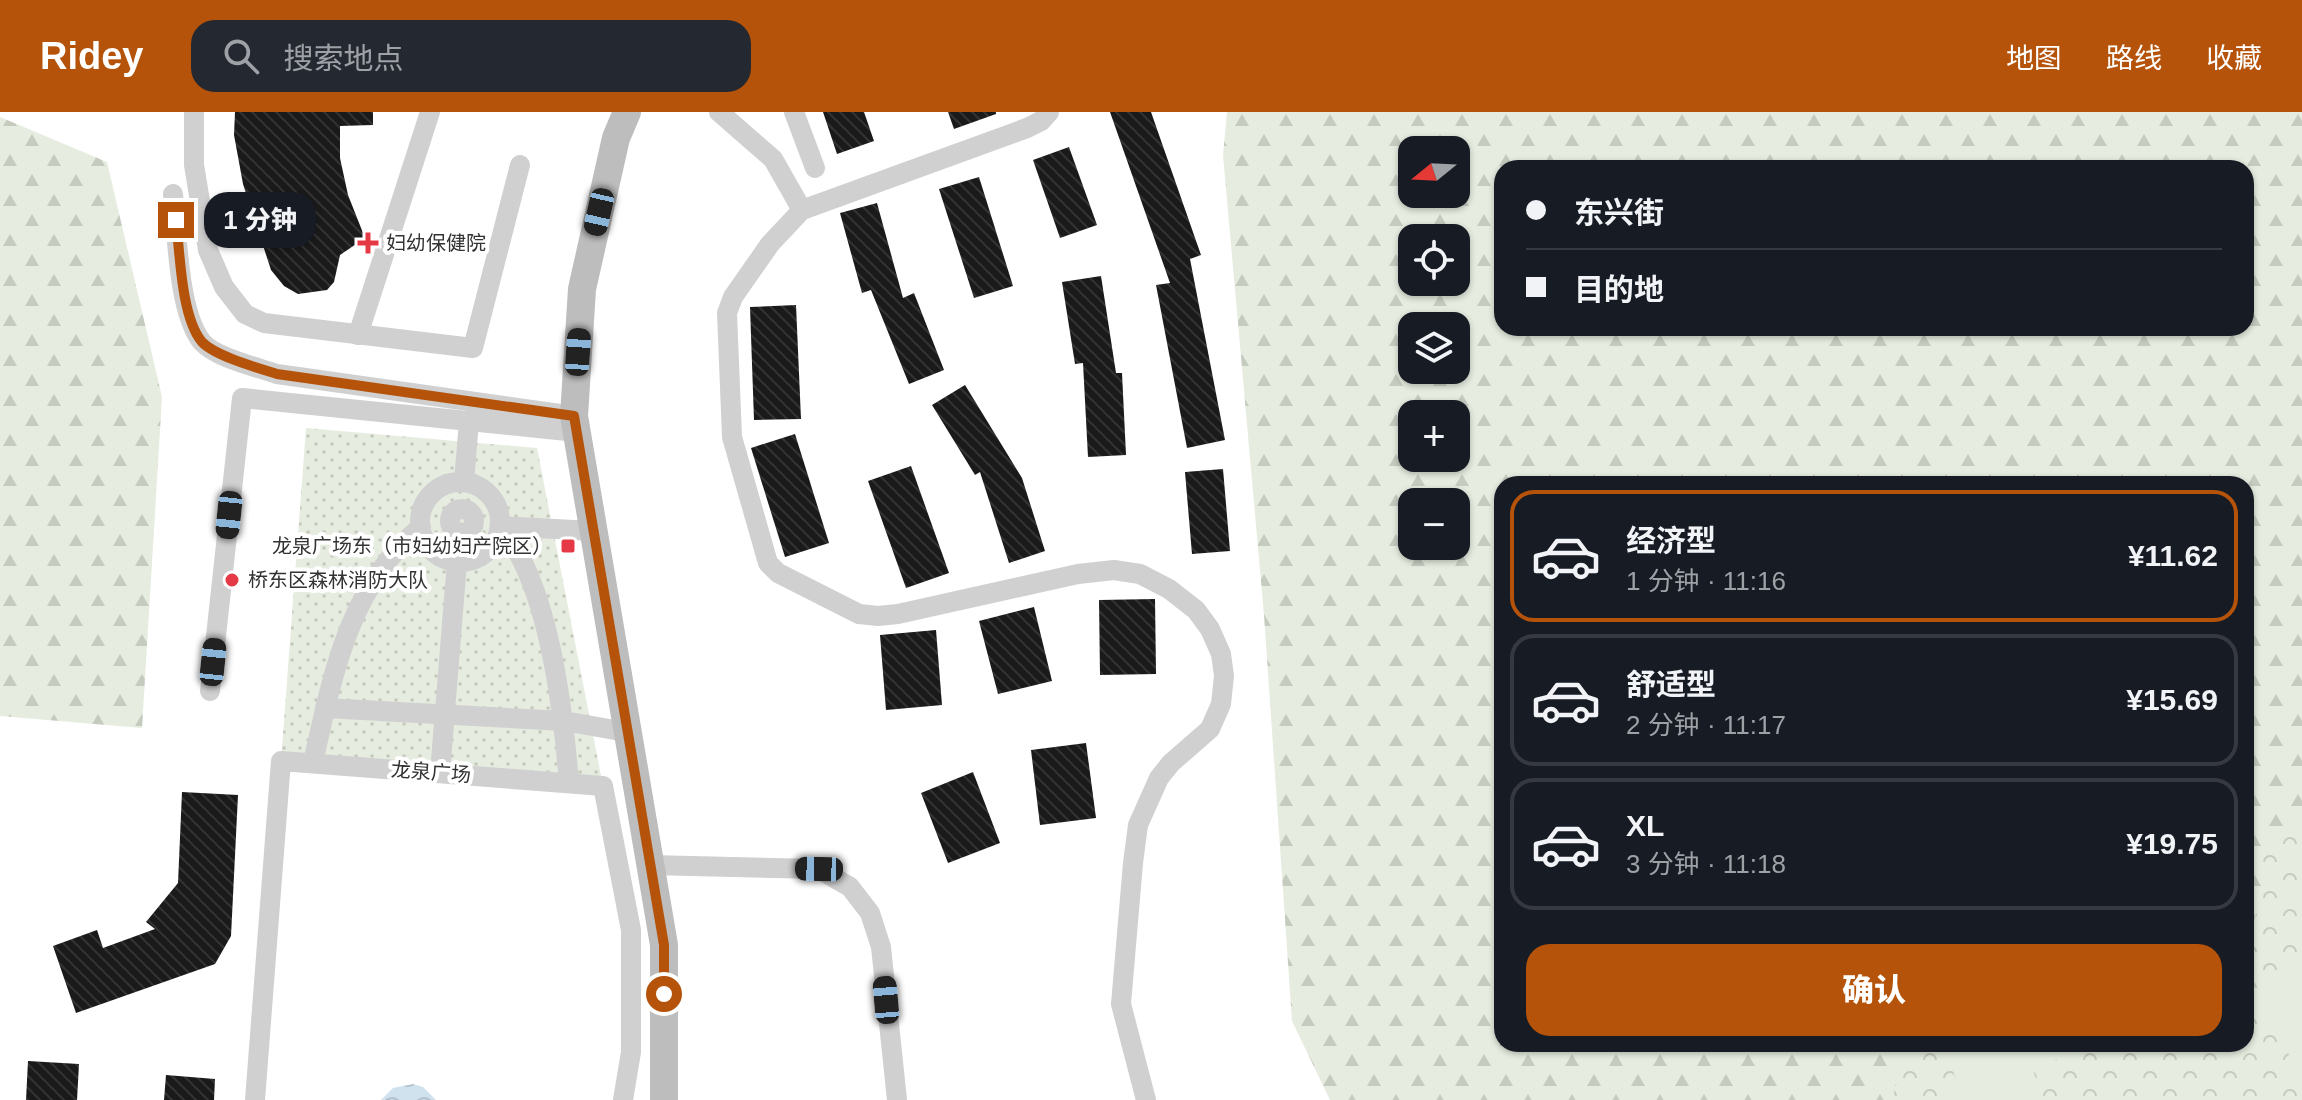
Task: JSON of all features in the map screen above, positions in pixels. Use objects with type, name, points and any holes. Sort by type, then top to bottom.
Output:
[{"type":"street","points":[[194,112],[194,165],[208,250],[224,287],[245,314],[264,323],[473,348],[520,165]]},
{"type":"street","points":[[358,335],[430,112]]},
{"type":"street","points":[[627,112],[616,138],[582,289],[575,424],[664,945],[664,1100]]},
{"type":"street","points":[[719,112],[773,159],[802,210]]},
{"type":"street","points":[[794,112],[815,168]]},
{"type":"street","points":[[1049,112],[1041,121],[1027,128],[802,210],[770,244],[733,297],[727,313],[732,437],[768,563],[778,573],[859,614],[898,614],[1078,574],[1114,570],[1140,574],[1169,589],[1196,610],[1210,629],[1221,654],[1224,676],[1221,704],[1210,729],[1171,763],[1159,778],[1138,825],[1121,1004],[1146,1100]]},
{"type":"street","points":[[173,194],[184,298],[191,318],[203,342],[231,359],[277,374],[575,424]]},
{"type":"street","points":[[210,691],[242,398],[469,421],[575,424]]},
{"type":"street","points":[[464,482],[469,421]]},
{"type":"street","points":[[451,482],[464,482],[484,489],[492,497],[498,508],[500,526],[488,552],[478,558],[457,562],[435,553],[427,545],[421,527],[421,513],[432,493],[451,482]]},
{"type":"street","points":[[500,526],[593,531]]},
{"type":"street","points":[[500,526],[513,541],[534,592],[555,669],[564,721],[569,783]]},
{"type":"street","points":[[313,763],[338,657],[358,607],[400,544],[421,527]]},
{"type":"street","points":[[440,773],[457,562]]},
{"type":"street","points":[[325,708],[564,721],[626,732]]},
{"type":"street","name":"龙泉广场","points":[[255,1100],[281,761],[603,786],[631,930],[632,1042],[623,1100]]},
{"type":"street","points":[[650,865],[819,869],[850,887],[870,913],[881,947],[897,1100]]},
{"type":"street","points":[[632,1042],[664,1043]]},
{"type":"green space","points":[[1227,112],[2302,112],[2302,1100],[1330,1100],[1292,1021],[1264,615],[1223,155]]},
{"type":"green space","points":[[0,117],[107,162],[162,397],[142,728],[0,716]]},
{"type":"green space","points":[[306,428],[537,448],[603,786],[281,761]]},
{"type":"green space","points":[[2292,828],[2302,830],[2302,1100],[1892,1100],[1903,1052],[2254,1052],[2254,920],[2267,882],[2263,860],[2256,853],[2269,836]]},
{"type":"green space","points":[[2302,962],[2302,1073],[2254,1005],[2254,996]]},
{"type":"green space","points":[[1946,1052],[2076,1052],[2032,1068],[2044,1100],[1943,1100],[1961,1093]]},
{"type":"water","points":[[413,1084],[423,1087],[436,1100],[381,1100],[393,1088]]},
{"type":"building","points":[[235,112],[373,112],[373,125],[340,126],[340,158],[348,195],[365,238],[340,255],[334,282],[327,290],[298,294],[284,286],[271,270],[243,184],[234,135]]},
{"type":"building","points":[[823,112],[864,112],[874,141],[837,154]]},
{"type":"building","points":[[948,112],[996,112],[996,114],[954,129]]},
{"type":"building","points":[[1110,112],[1151,112],[1201,255],[1190,259],[1225,440],[1187,448],[1156,285],[1170,283]]},
{"type":"building","points":[[1069,147],[1097,225],[1060,238],[1033,160]]},
{"type":"building","points":[[979,177],[1013,286],[974,298],[939,189]]},
{"type":"building","points":[[877,203],[903,298],[914,293],[944,370],[909,384],[871,290],[862,293],[840,213]]},
{"type":"building","points":[[1101,276],[1116,373],[1122,373],[1126,455],[1088,457],[1083,363],[1075,364],[1062,282]]},
{"type":"building","points":[[796,305],[801,419],[754,420],[750,307]]},
{"type":"building","points":[[965,385],[1022,478],[1045,551],[1009,563],[980,472],[975,475],[932,405]]},
{"type":"building","points":[[795,434],[829,543],[785,557],[751,448]]},
{"type":"building","points":[[911,466],[949,573],[906,588],[868,481]]},
{"type":"building","points":[[1223,469],[1230,551],[1192,554],[1185,472]]},
{"type":"building","points":[[1155,599],[1156,674],[1100,675],[1099,600]]},
{"type":"building","points":[[1034,607],[1052,681],[998,694],[979,621]]},
{"type":"building","points":[[936,630],[942,705],[886,710],[880,635]]},
{"type":"building","points":[[1086,743],[1096,818],[1040,825],[1031,750]]},
{"type":"building","points":[[973,772],[1000,843],[948,863],[921,793]]},
{"type":"building","points":[[182,792],[238,795],[231,936],[215,964],[76,1013],[53,946],[97,930],[103,948],[155,929],[146,922],[178,883]]},
{"type":"building","points":[[28,1061],[79,1064],[77,1100],[26,1100]]},
{"type":"building","points":[[166,1075],[215,1079],[214,1100],[164,1100]]},
{"type":"place","name":"妇幼保健院","points":[[368,243]]},
{"type":"place","name":"龙泉广场东（市妇幼妇产院区）","points":[[568,546]]},
{"type":"place","name":"桥东区森林消防大队","points":[[232,580]]},
{"type":"route","points":[[176,220],[184,298],[191,318],[203,342],[231,359],[277,374],[574,416],[664,945],[664,994]]}]
